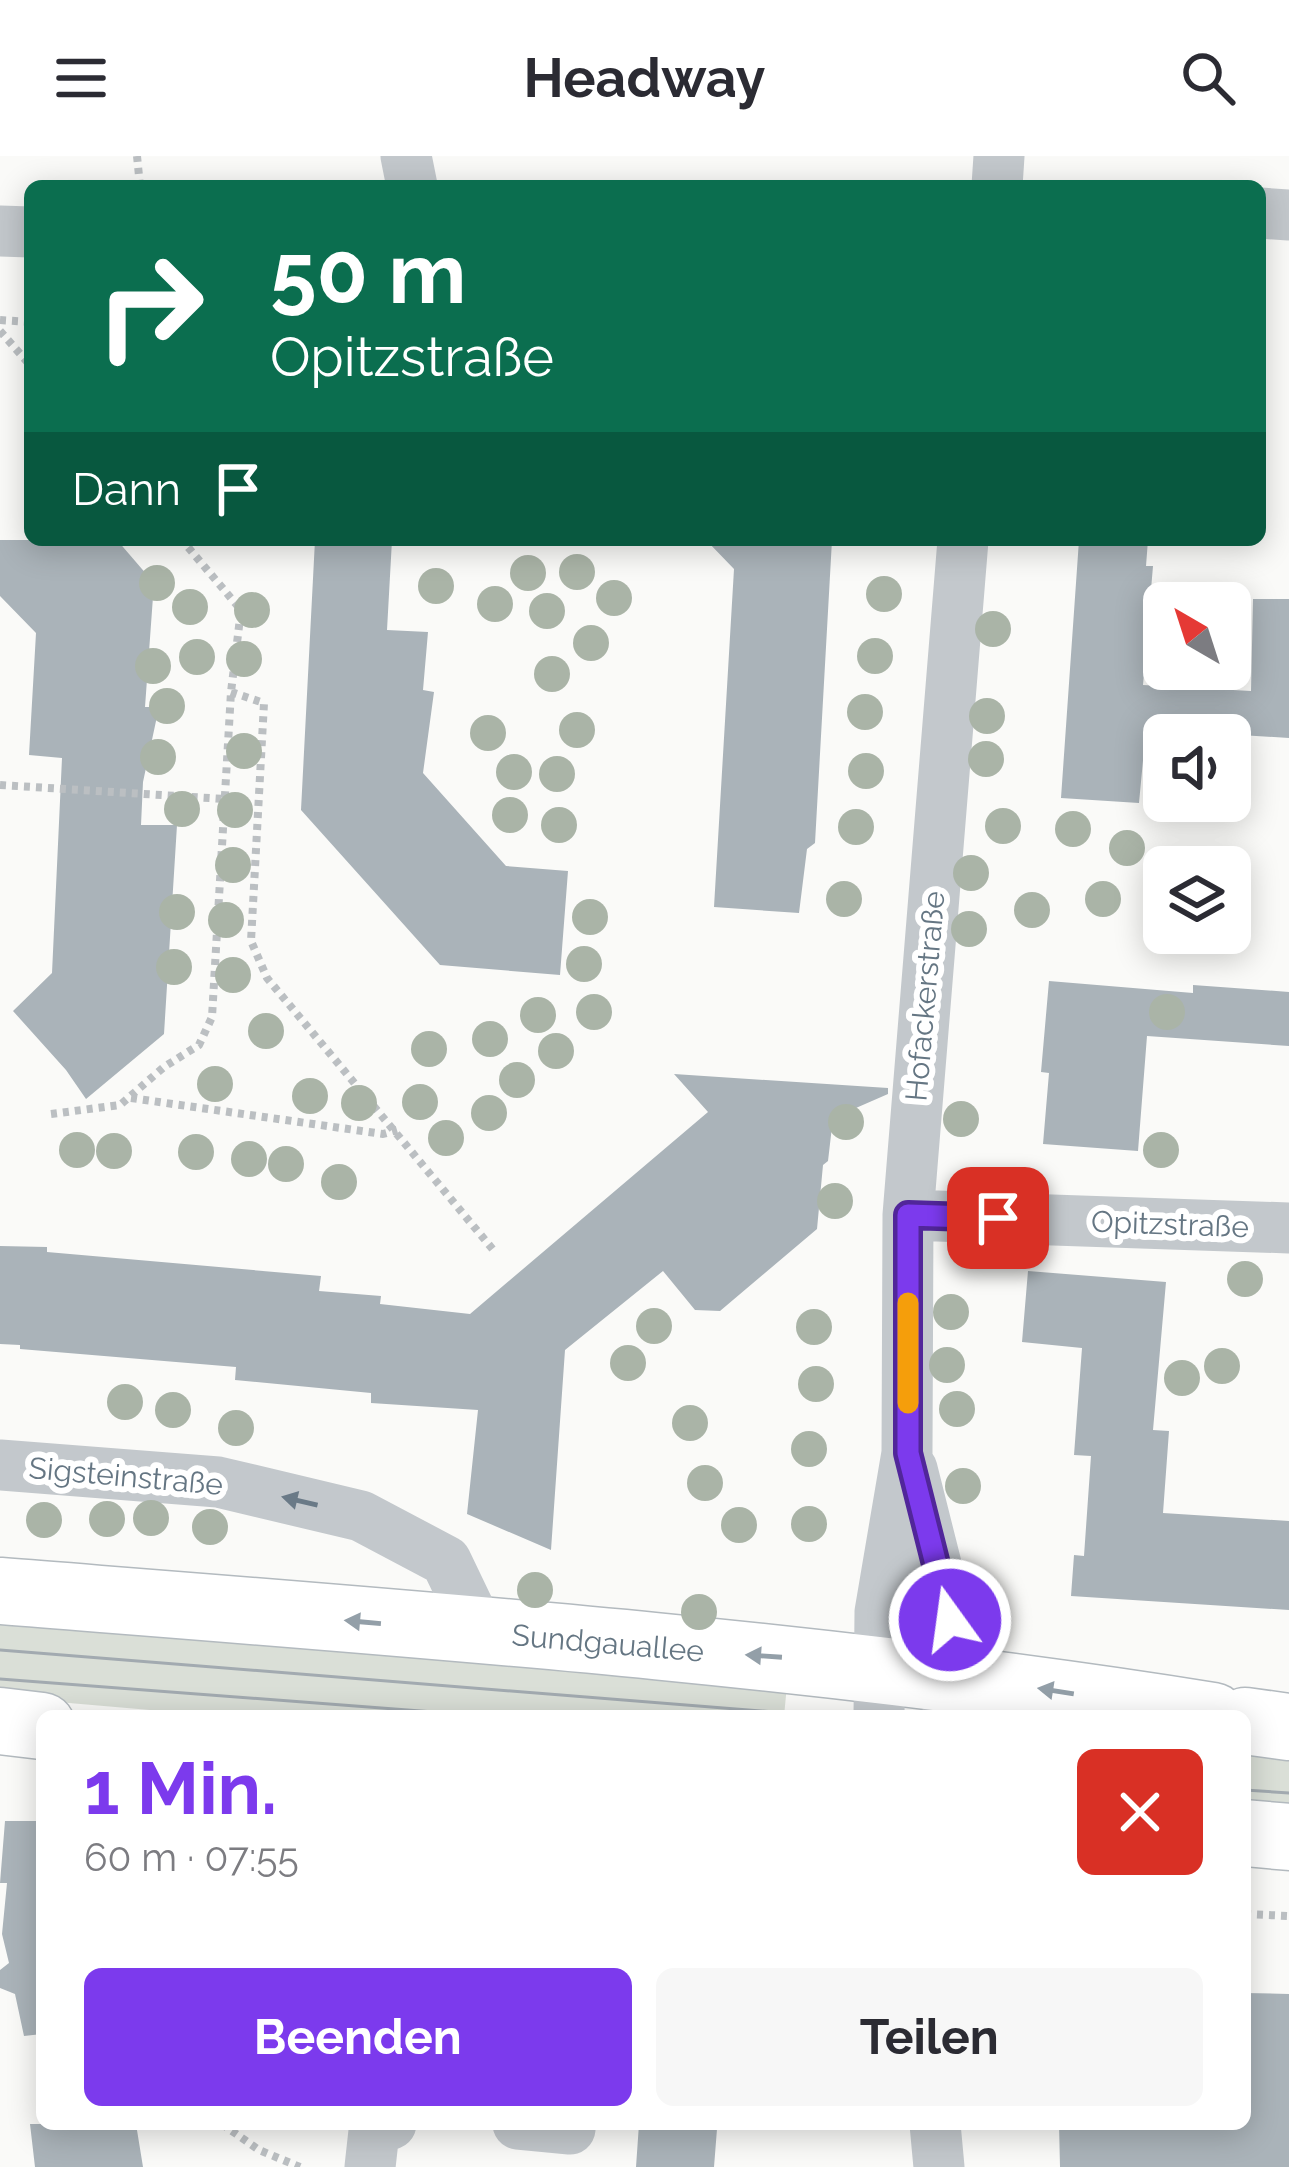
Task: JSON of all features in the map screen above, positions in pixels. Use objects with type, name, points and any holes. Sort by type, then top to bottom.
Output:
[{"type":"street","name":"Hofackerstraße","points":[[879,1692],[880,1612],[908,1453],[908,1215],[963,546]]},
{"type":"street","name":"Opitzstraße","points":[[908,1215],[1289,1228]]},
{"type":"street","name":"Hofackerstraße","points":[[908,1453],[950,1620],[949,1698]]},
{"type":"street","name":"Sigsteinstraße","points":[[0,1465],[218,1482],[362,1516],[446,1561],[480,1632]]},
{"type":"street","name":"Sundgauallee","points":[[0,1591],[808,1659],[879,1692],[949,1698],[1021,1685],[1176,1710]]},
{"type":"street","points":[[0,1721],[36,1725]]},
{"type":"street","points":[[1251,1722],[1289,1727]]},
{"type":"street","points":[[1251,1834],[1289,1837]]},
{"type":"street","points":[[370,2167],[376,2130]]},
{"type":"street","points":[[936,2130],[939,2167]]},
{"type":"path","points":[[0,331],[24,358]]},
{"type":"path","points":[[51,1114],[120,1105],[199,1045],[212,1017],[231,692],[241,610],[187,546]]},
{"type":"path","points":[[231,692],[264,703],[251,940],[267,978],[495,1252]]},
{"type":"path","points":[[0,784],[225,799]]},
{"type":"path","points":[[129,1098],[383,1134],[397,1130]]},
{"type":"path","points":[[1251,1914],[1289,1916]]},
{"type":"path","points":[[231,2130],[260,2150],[300,2167]]},
{"type":"shaded area","points":[[0,1616],[788,1675],[785,1710],[150,1710],[0,1697]]},
{"type":"shaded area","points":[[1251,1740],[1289,1744],[1289,1820],[1251,1817]]},
{"type":"building","points":[[0,540],[24,540],[24,546],[122,546],[154,583],[145,707],[159,707],[143,782],[141,825],[177,825],[164,1034],[86,1099],[13,1011],[52,973],[62,758],[29,755],[36,633],[0,596]]},
{"type":"building","points":[[315,546],[392,546],[387,630],[428,632],[423,690],[434,692],[423,773],[506,866],[568,871],[560,975],[440,965],[301,810]]},
{"type":"building","points":[[712,546],[832,546],[815,843],[807,849],[799,913],[714,907],[734,569]]},
{"type":"building","points":[[1079,546],[1148,546],[1146,566],[1153,566],[1152,582],[1143,582],[1143,690],[1251,691],[1253,599],[1289,599],[1289,738],[1251,736],[1251,714],[1143,714],[1139,803],[1061,798]]},
{"type":"building","points":[[1049,981],[1193,993],[1193,985],[1289,992],[1289,1046],[1147,1036],[1138,1151],[1043,1144],[1049,1073],[1041,1072]]},
{"type":"building","points":[[674,1074],[888,1088],[888,1094],[833,1118],[817,1229],[720,1311],[695,1310],[663,1271],[565,1350],[551,1550],[467,1514],[478,1410],[371,1403],[371,1393],[235,1380],[236,1367],[0,1344],[0,1246],[321,1276],[319,1291],[381,1296],[380,1304],[470,1314],[708,1112]]},
{"type":"building","points":[[1028,1271],[1166,1282],[1153,1430],[1169,1431],[1163,1513],[1289,1521],[1289,1610],[1071,1596],[1074,1555],[1084,1556],[1091,1456],[1074,1455],[1082,1348],[1022,1342]]},
{"type":"building","points":[[5,1821],[36,1821],[36,2035],[24,2036],[15,1994],[0,1988],[0,1970],[9,1963],[2,1934],[7,1883],[0,1883]]},
{"type":"building","points":[[1251,1993],[1289,1994],[1289,2167],[1060,2167],[1059,2130],[1251,2130]]},
{"type":"building","points":[[30,2124],[36,2124],[36,2130],[137,2130],[143,2167],[35,2167]]},
{"type":"building","points":[[639,2130],[717,2130],[714,2167],[636,2167]]},
{"type":"tram line","points":[[0,1650],[748,1710]]},
{"type":"tram line","points":[[0,1679],[407,1710]]},
{"type":"tram line","points":[[1251,1790],[1289,1793]]},
{"type":"slow traffic","points":[[908,1303],[908,1403]]},
{"type":"route","points":[[950,1620],[908,1453],[908,1215],[998,1218]]}]
